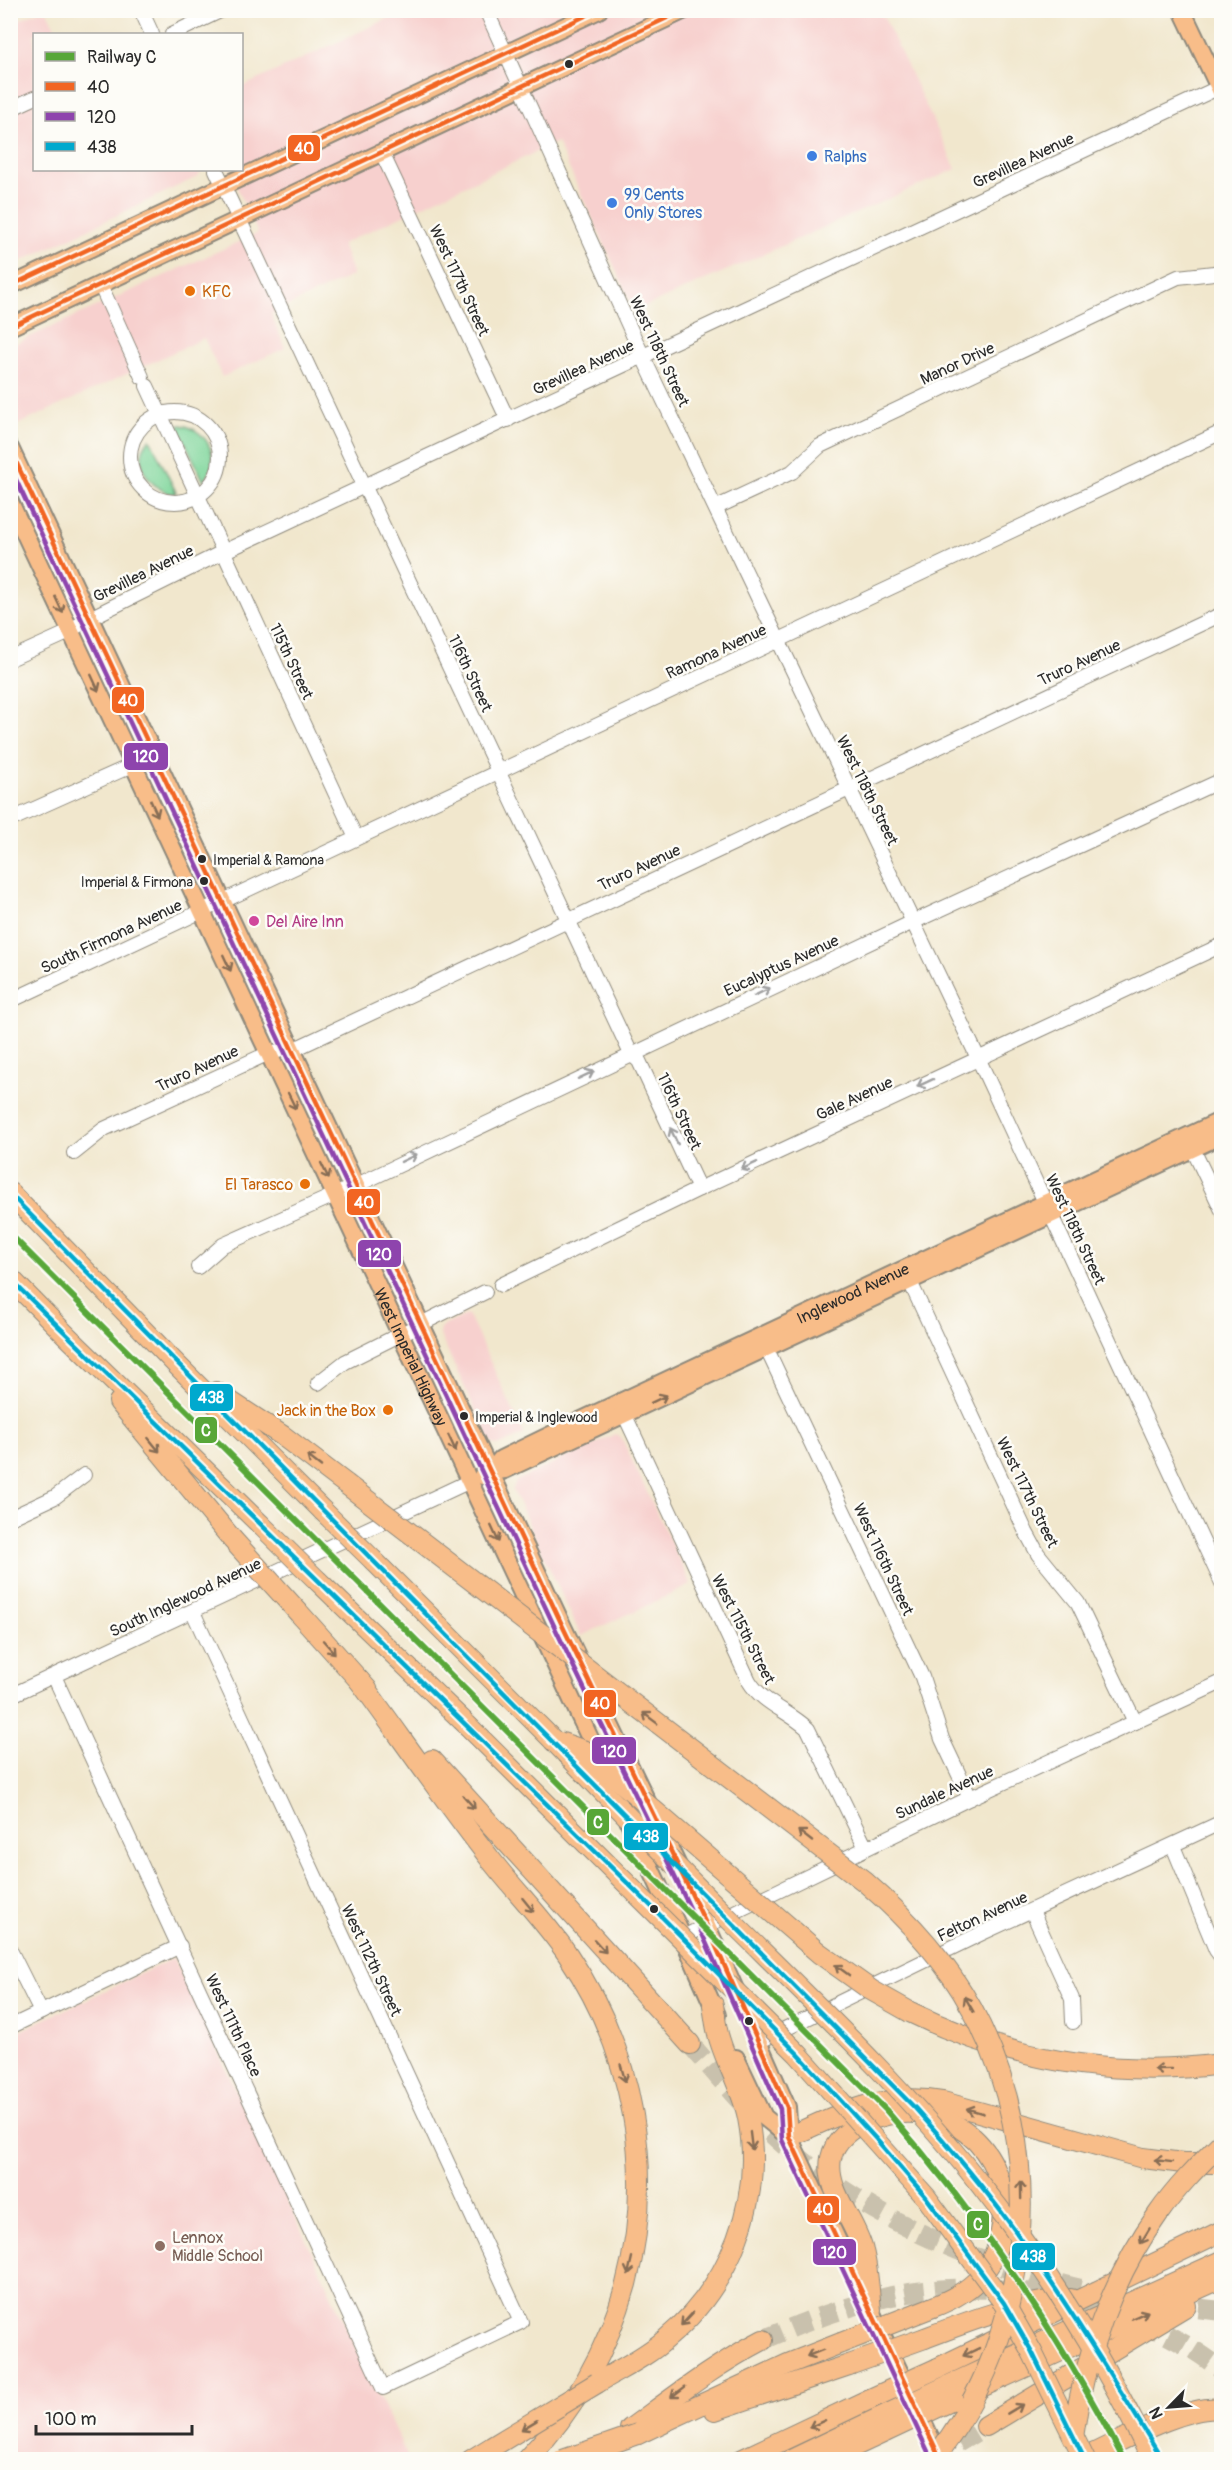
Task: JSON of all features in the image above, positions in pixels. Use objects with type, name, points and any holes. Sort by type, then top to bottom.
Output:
[{"type":"highway","points":[[10,1193],[177,1365],[553,1740],[918,2110],[1000,2210],[1049,2279],[1163,2460]]},
{"type":"highway","points":[[10,1278],[462,1720],[798,2054],[926,2197],[1004,2303],[1032,2352],[1085,2460]]},
{"type":"highway","points":[[65,1334],[231,1539],[690,2044]]},
{"type":"highway","points":[[177,1365],[283,1436],[864,1881],[926,1940],[972,2007],[994,2058],[1011,2112],[1022,2187],[1020,2241],[1010,2298],[993,2356],[969,2405],[933,2460]]},
{"type":"highway","points":[[359,1680],[491,1860],[567,1954],[604,2017],[614,2041],[630,2096],[635,2128],[639,2193],[635,2237],[624,2290],[615,2321],[588,2378],[555,2427],[526,2460]]},
{"type":"highway","points":[[553,1740],[585,1751],[724,1873],[828,1959],[871,1990],[926,2020],[974,2040],[1010,2051],[1066,2063],[1130,2069],[1221,2064]]},
{"type":"highway","points":[[471,2460],[649,2352],[690,2316],[719,2278],[739,2236],[750,2194],[753,2146],[742,2096],[720,2042],[712,2005]]},
{"type":"highway","points":[[789,2137],[862,2105],[895,2098],[922,2099],[942,2102],[1143,2158],[1183,2163],[1221,2163]]},
{"type":"highway","points":[[638,2434],[788,2364],[933,2307],[965,2291],[981,2277],[996,2251],[1001,2232],[1004,2196],[1002,2183],[986,2152],[964,2130],[934,2116],[886,2115],[855,2126],[842,2137],[831,2157],[831,2174],[835,2189],[863,2250],[871,2310]]},
{"type":"highway","points":[[1071,2460],[1075,2421],[1088,2369],[1116,2287],[1156,2216],[1221,2142]]},
{"type":"highway","points":[[741,2460],[1221,2231]]},
{"type":"highway","points":[[563,2460],[792,2385],[963,2324],[1043,2300],[1119,2295],[1221,2246]]},
{"type":"highway","points":[[791,2460],[882,2425],[1221,2261]]},
{"type":"highway","points":[[950,2393],[1221,2278]]},
{"type":"highway","points":[[986,2427],[1221,2284]]},
{"type":"highway","points":[[590,2460],[697,2378],[728,2358],[763,2340]]},
{"type":"highway","points":[[1103,2363],[1152,2460]]},
{"type":"highway","points":[[1080,2460],[1176,2417],[1205,2409],[1221,2409]]},
{"type":"highway","points":[[825,2460],[882,2425]]},
{"type":"main road","points":[[10,286],[599,10]]},
{"type":"main road","points":[[1182,10],[1220,89]]},
{"type":"main road","points":[[10,327],[522,88],[678,12]]},
{"type":"main road","name":"West Imperial Highway","points":[[10,448],[490,1472],[707,1926],[787,2106],[789,2137],[941,2460]]},
{"type":"main road","name":"West Imperial Highway","points":[[10,502],[683,1937],[764,2117],[789,2137]]},
{"type":"main road","name":"Inglewood Avenue","points":[[470,1481],[490,1472],[501,1459],[622,1409],[1190,1142],[1221,1120]]},
{"type":"main road","name":"Inglewood Avenue","points":[[1190,1142],[1221,1135]]},
{"type":"street","points":[[141,10],[152,33]]},
{"type":"street","points":[[174,33],[222,10]]},
{"type":"street","name":"West 118th Street","points":[[486,10],[643,357],[717,507],[1049,1208],[1221,1583]]},
{"type":"street","name":"Grevillea Avenue","points":[[10,659],[223,552],[1220,89]]},
{"type":"street","points":[[10,109],[33,98]]},
{"type":"street","name":"West 117th Street","points":[[382,153],[508,420]]},
{"type":"street","name":"116th Street","points":[[216,171],[567,919],[631,1054],[639,1061],[699,1189]]},
{"type":"street","name":"Manor Drive","points":[[717,507],[792,472],[820,446],[1167,282],[1178,277],[1214,273],[1221,270]]},
{"type":"street","name":"115th Street","points":[[100,285],[356,838]]},
{"type":"street","points":[[178,411],[194,415],[207,425],[217,438],[221,460],[219,472],[211,486],[198,497],[182,503],[166,502],[147,494],[136,482],[131,470],[129,455],[133,439],[147,421],[160,414],[178,411]]},
{"type":"street","name":"Ramona Avenue","points":[[224,902],[1221,432]]},
{"type":"street","points":[[10,492],[28,484]]},
{"type":"street","name":"Truro Avenue","points":[[74,1154],[104,1129],[268,1053],[312,1041],[567,919],[1221,614]]},
{"type":"street","points":[[10,820],[155,755]]},
{"type":"street","name":"Eucalyptus Avenue","points":[[198,1267],[223,1245],[335,1192],[357,1185],[631,1054],[1221,780]]},
{"type":"street","name":"South Firmona Avenue","points":[[10,1000],[224,902]]},
{"type":"street","name":"Gale Avenue","points":[[501,1285],[699,1189],[1221,945]]},
{"type":"street","points":[[1190,1142],[1221,1210]]},
{"type":"street","name":"West 117th Street","points":[[907,1275],[1026,1532],[1038,1554],[1078,1604],[1135,1722]]},
{"type":"street","points":[[318,1383],[345,1362],[484,1292]]},
{"type":"street","name":"West 116th Street","points":[[764,1342],[922,1677],[942,1739],[970,1798]]},
{"type":"street","name":"West 115th Street","points":[[622,1409],[749,1681],[760,1697],[798,1719],[808,1729],[866,1848]]},
{"type":"street","points":[[10,1518],[55,1497],[84,1475]]},
{"type":"street","name":"South Inglewood Avenue","points":[[10,1696],[470,1481]]},
{"type":"street","name":"West 112th Street","points":[[193,1612],[520,2322],[383,2388]]},
{"type":"street","name":"West 111th Place","points":[[54,1676],[383,2388]]},
{"type":"street","name":"Sundale Avenue","points":[[683,1937],[970,1798],[1221,1682]]},
{"type":"street","name":"Felton Avenue","points":[[758,2042],[1221,1822]]},
{"type":"street","points":[[1173,1846],[1221,1958]]},
{"type":"street","points":[[1032,1911],[1072,2000],[1073,2022]]},
{"type":"street","points":[[10,2027],[180,1946]]},
{"type":"street","points":[[10,1950],[41,2012]]},
{"type":"shaded area","points":[[39,11],[47,11],[58,33],[33,33],[33,171],[201,171],[197,177],[11,266],[10,24]]},
{"type":"shaded area","points":[[404,11],[881,11],[956,169],[635,311],[557,142],[342,244],[353,275],[271,314],[285,348],[222,377],[204,338],[11,428],[10,346],[258,233],[229,171],[243,171],[243,87]]},
{"type":"shaded area","points":[[468,1314],[524,1434],[498,1446],[491,1443],[439,1333],[441,1327]]},
{"type":"shaded area","points":[[615,1434],[621,1437],[691,1585],[581,1636],[513,1490],[516,1481]]},
{"type":"shaded area","name":"Lennox Middle School","points":[[174,1958],[408,2458],[11,2459],[11,2035]]},
{"type":"green space","points":[[180,425],[197,432],[209,445],[212,463],[205,480],[178,427]]},
{"type":"green space","points":[[150,439],[176,492],[174,494],[157,487],[145,473],[142,456],[144,447]]},
{"type":"tunnel","points":[[690,2044],[776,2138],[823,2176],[859,2200],[938,2242],[1022,2273],[1105,2294]]},
{"type":"tunnel","points":[[763,2340],[859,2304],[892,2296],[934,2290],[977,2289],[1021,2292],[1065,2299],[1108,2310],[1149,2326],[1187,2346],[1222,2370]]},
{"type":"tunnel","points":[[1169,2305],[1222,2311]]},
{"type":"tunnel","points":[[932,2458],[986,2426]]},
{"type":"rail line","name":"C","points":[[10,1234],[886,2110],[986,2235],[1072,2366],[1124,2460]]},
{"type":"transit line","name":"40","points":[[10,286],[598,10]]},
{"type":"transit line","name":"40","points":[[10,327],[684,10]]},
{"type":"transit line","name":"40","points":[[10,449],[564,1629],[707,1926],[787,2107],[789,2137],[941,2460]]},
{"type":"transit line","name":"120","points":[[10,467],[557,1632],[700,1929],[780,2109],[782,2140],[932,2460]]},
{"type":"transit line","name":"438","points":[[10,1194],[915,2108],[974,2177],[1029,2250],[1088,2339],[1163,2460]]},
{"type":"transit line","name":"438","points":[[10,1279],[655,1910],[798,2054],[876,2139],[926,2197],[1004,2303],[1032,2352],[1085,2460]]},
{"type":"place","name":"Ralphs","points":[[812,156]]},
{"type":"place","name":"99 Cents Only Stores","points":[[612,203]]},
{"type":"place","name":"KFC","points":[[190,291]]},
{"type":"place","name":"Imperial & Ramona","points":[[202,859]]},
{"type":"place","name":"Imperial & Firmona","points":[[204,881]]},
{"type":"place","name":"Del Aire Inn","points":[[254,921]]},
{"type":"place","name":"El Tarasco","points":[[305,1184]]},
{"type":"place","name":"Jack in the Box","points":[[388,1410]]},
{"type":"place","name":"Imperial & Inglewood","points":[[464,1416]]},
{"type":"place","name":"Lennox Middle School","points":[[160,2246]]}]
